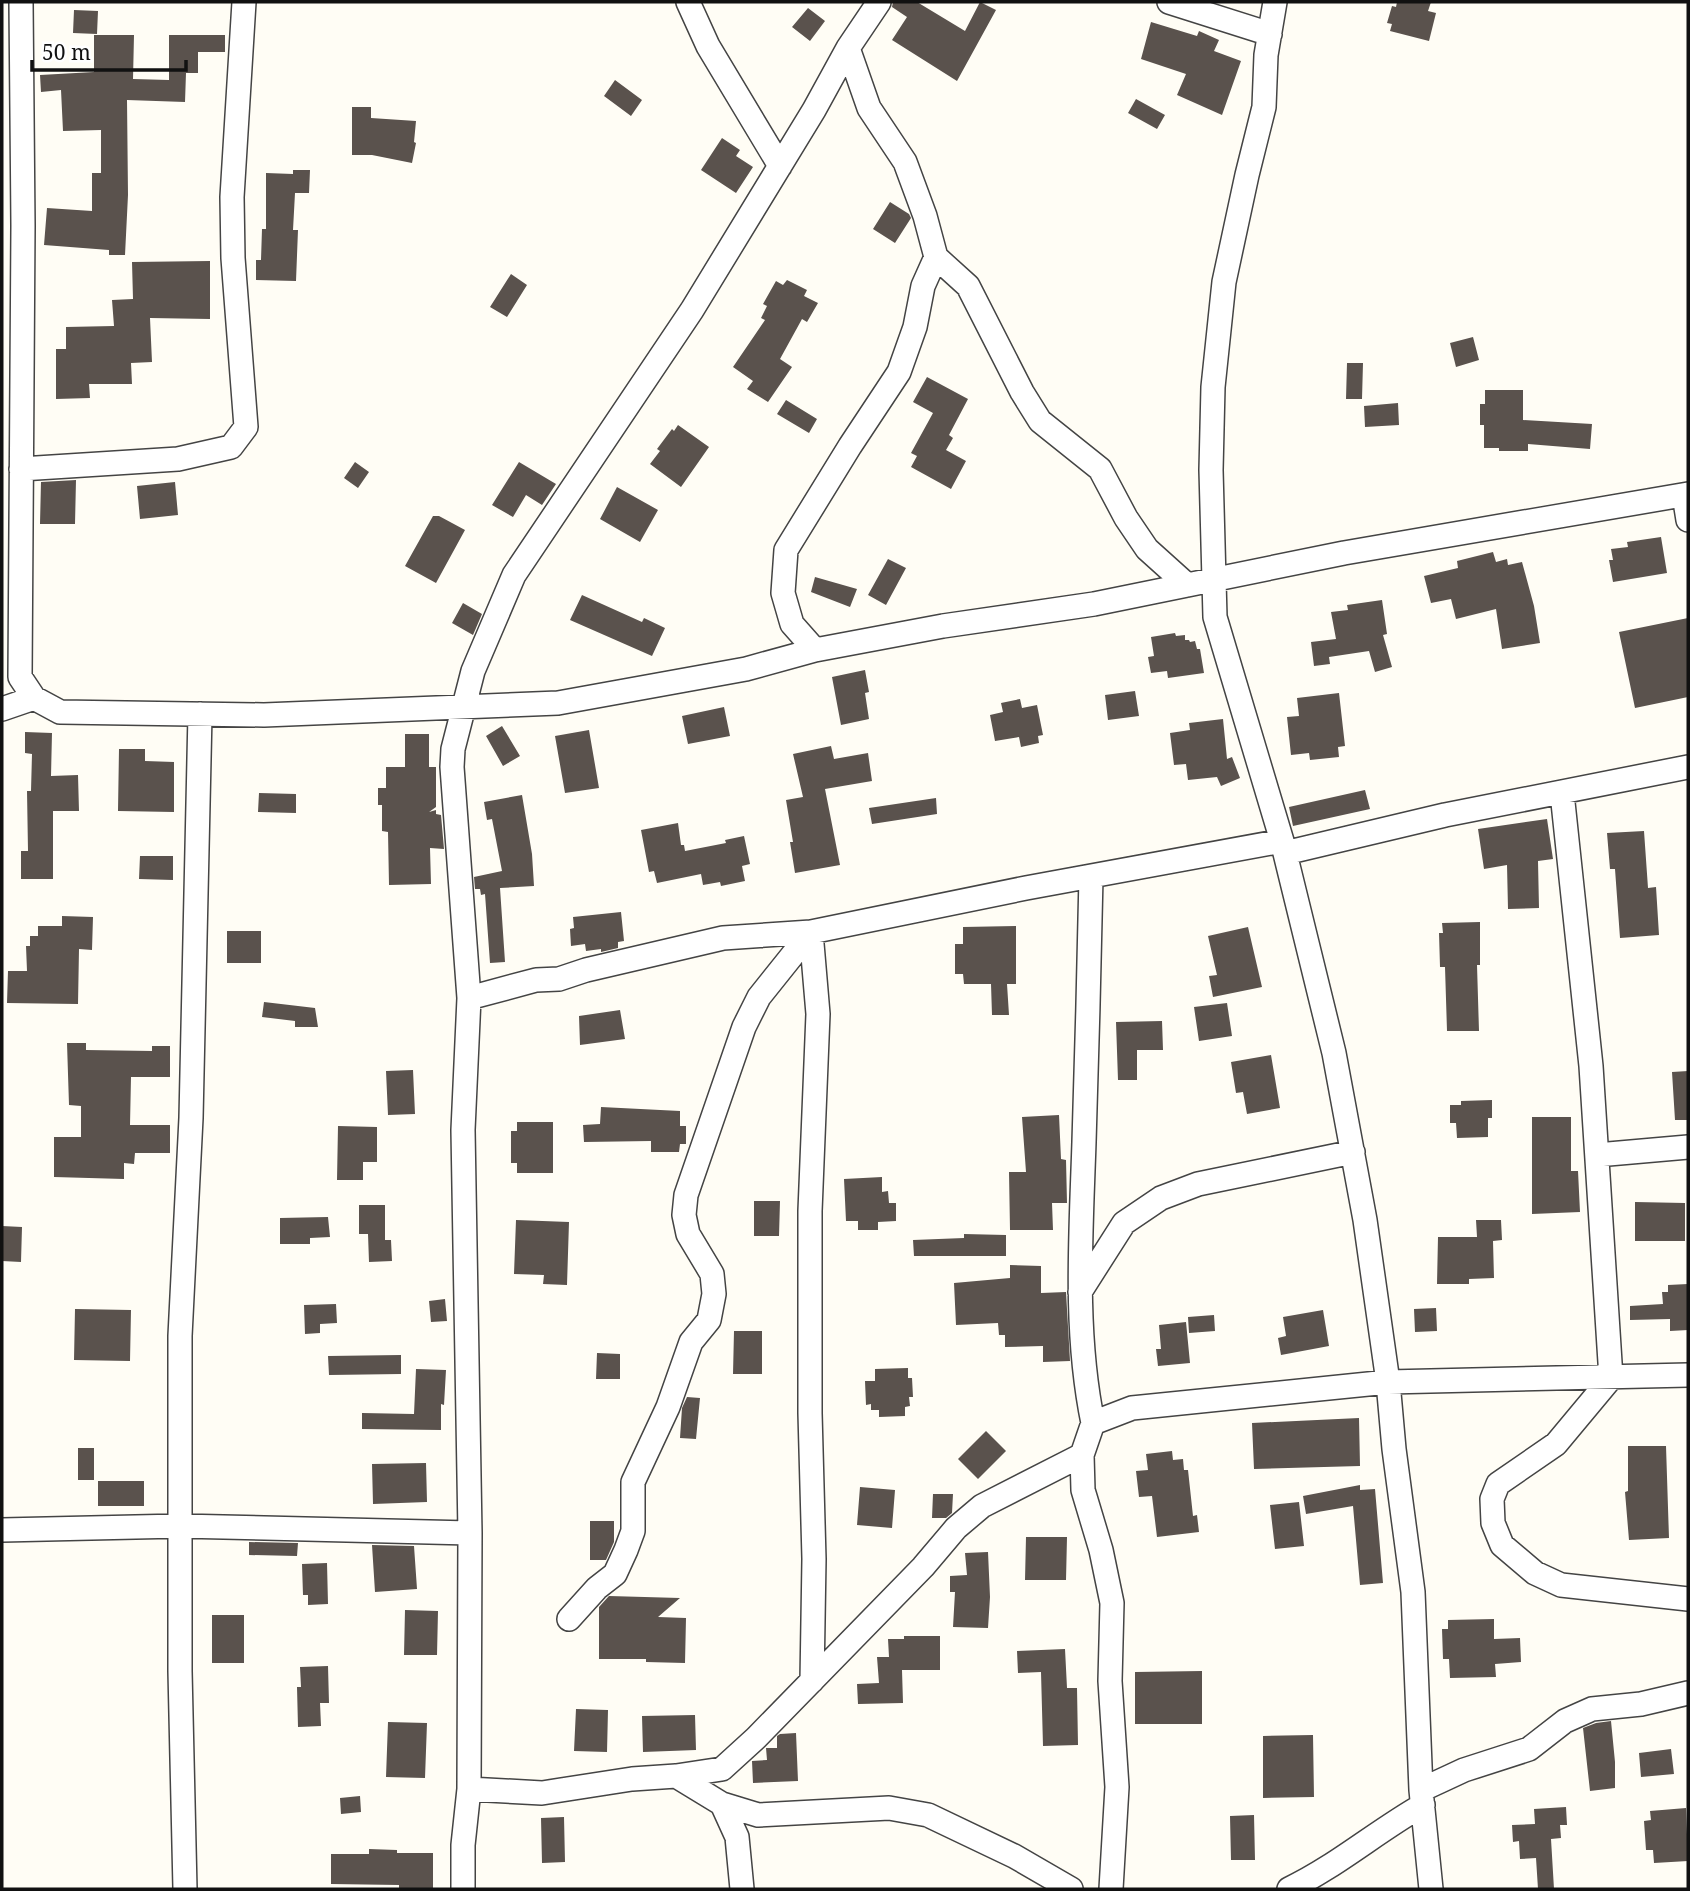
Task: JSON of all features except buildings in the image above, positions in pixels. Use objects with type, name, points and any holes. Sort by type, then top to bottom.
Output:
[{"type":"street","points":[[21,2],[15,466],[20,677],[34,698],[60,712],[264,715],[558,703],[747,669],[815,650],[943,626],[1094,604],[1357,550],[1686,495],[1688,520]]},
{"type":"street","points":[[15,466],[178,459],[231,447],[246,427],[233,258],[232,197],[244,2]]},
{"type":"street","points":[[688,2],[708,46],[780,166]]},
{"type":"street","points":[[463,1889],[463,1844],[469,1789],[470,1533],[463,1130],[469,998],[452,767],[462,707],[472,671],[514,575],[692,310],[814,110],[848,48],[879,2]]},
{"type":"street","points":[[1169,2],[1270,34]]},
{"type":"street","points":[[1275,2],[1266,55],[1264,107],[1224,282],[1213,387],[1211,470],[1215,617],[1283,847],[1334,1053],[1365,1220],[1413,1592],[1422,1797],[1431,1889]]},
{"type":"street","points":[[848,48],[869,108],[905,162],[925,216],[936,257],[968,286],[1022,392],[1040,421],[1100,469],[1126,518],[1147,549],[1187,584]]},
{"type":"street","points":[[815,650],[792,624],[783,593],[786,550],[899,372],[915,327],[923,286],[936,257]]},
{"type":"street","points":[[2,709],[34,698]]},
{"type":"street","points":[[184,1889],[180,1336],[191,1118],[200,714]]},
{"type":"street","points":[[469,998],[536,980],[559,979],[586,970],[723,938],[811,932],[1091,877],[1283,847],[1688,768]]},
{"type":"street","points":[[1562,793],[1591,1066],[1611,1378],[1556,1444],[1498,1484],[1492,1499],[1493,1523],[1502,1545],[1535,1573],[1562,1585],[1688,1599]]},
{"type":"street","points":[[1091,877],[1080,1292],[1085,1387],[1093,1423],[1082,1455],[1083,1490],[1101,1550],[1112,1604],[1110,1681],[1117,1787],[1111,1889]]},
{"type":"street","points":[[569,1619],[597,1588],[615,1574],[633,1531],[633,1482],[668,1407],[691,1342],[709,1320],[714,1294],[712,1274],[688,1234],[684,1215],[686,1195],[744,1027],[759,997],[811,932]]},
{"type":"street","points":[[811,932],[818,1014],[810,1211],[810,1413],[814,1559],[812,1681]]},
{"type":"street","points":[[1597,1155],[1688,1147]]},
{"type":"street","points":[[1080,1292],[1124,1223],[1161,1198],[1198,1184],[1353,1152]]},
{"type":"street","points":[[1093,1423],[1132,1408],[1388,1382],[1688,1375]]},
{"type":"street","points":[[469,1789],[542,1793],[722,1769],[923,1567],[956,1528],[982,1506],[1082,1455]]},
{"type":"street","points":[[2,1530],[180,1526],[470,1533]]},
{"type":"street","points":[[1289,1889],[1321,1874],[1398,1819],[1422,1797],[1464,1770],[1529,1749],[1565,1721],[1592,1709],[1642,1704],[1688,1693]]},
{"type":"street","points":[[676,1776],[722,1804],[758,1815],[889,1808],[928,1815],[1014,1856],[1072,1889]]},
{"type":"street","points":[[722,1804],[737,1837],[742,1889]]}]
